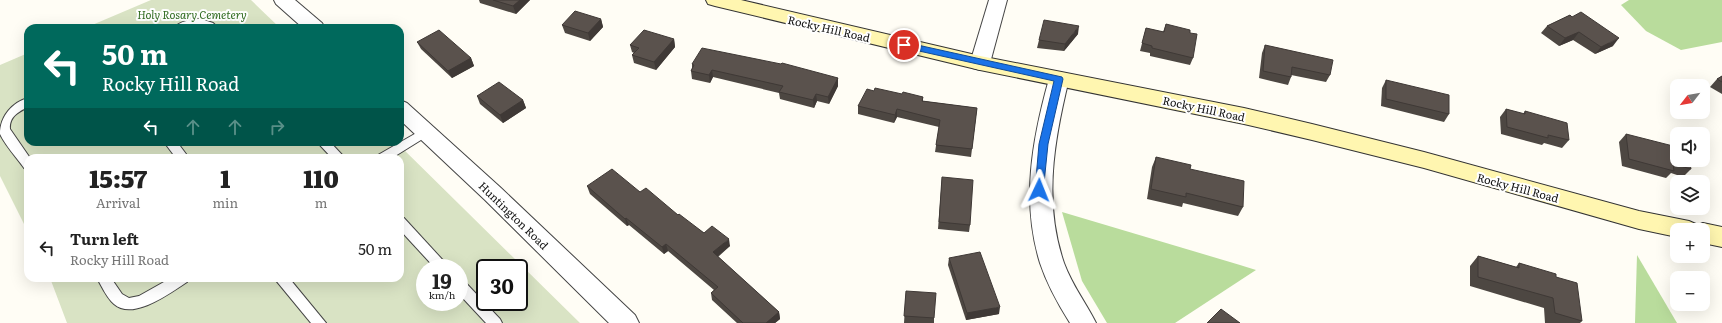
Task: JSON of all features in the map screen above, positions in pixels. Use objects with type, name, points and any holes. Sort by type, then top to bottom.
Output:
[{"type":"street","points":[[284,0],[311,24]]},
{"type":"street","name":"Rocky Hill Road","points":[[715,0],[980,63],[1175,102],[1312,132],[1424,160],[1639,220],[1670,226]]},
{"type":"street","points":[[980,63],[998,0]]},
{"type":"street","points":[[1059,79],[1049,114],[1040,166],[1039,190],[1042,227],[1056,274],[1072,306],[1083,323]]},
{"type":"street","name":"Huntington Road","points":[[404,112],[493,194],[626,323]]},
{"type":"street","points":[[1710,234],[1722,237]]},
{"type":"lane","points":[[193,24],[207,24]]},
{"type":"lane","points":[[24,105],[11,113],[4,121],[3,125],[4,130],[24,160]]},
{"type":"lane","points":[[404,145],[425,132]]},
{"type":"lane","points":[[174,146],[180,154]]},
{"type":"lane","points":[[327,146],[335,154]]},
{"type":"lane","points":[[389,154],[402,146]]},
{"type":"lane","points":[[404,226],[435,259]]},
{"type":"lane","points":[[107,282],[122,303],[129,304],[144,300],[175,282]]},
{"type":"lane","points":[[284,282],[319,323]]},
{"type":"lane","points":[[468,294],[495,323]]},
{"type":"green space","name":"Holy Rosary Cemetery","points":[[151,0],[251,0],[276,24],[94,24]]},
{"type":"green space","points":[[1629,0],[1722,0],[1722,42],[1681,50],[1646,31],[1621,5]]},
{"type":"green space","points":[[24,55],[24,146],[400,146],[515,259],[476,259],[476,311],[528,311],[528,272],[580,323],[67,323],[52,282],[404,282],[404,154],[24,154],[24,224],[0,176],[0,65]]},
{"type":"green space","points":[[1062,212],[1256,270],[1175,323],[1107,323],[1082,281]]},
{"type":"green space","points":[[1637,255],[1677,323],[1635,323]]},
{"type":"building","points":[[493,0],[520,0],[513,6]]},
{"type":"building","points":[[575,11],[601,19],[588,33],[562,25]]},
{"type":"building","points":[[1581,12],[1619,38],[1601,47],[1579,32],[1565,38],[1547,26],[1570,15],[1572,17]]},
{"type":"building","points":[[1044,20],[1079,26],[1065,44],[1039,40]]},
{"type":"building","points":[[1166,24],[1190,30],[1190,33],[1197,34],[1193,58],[1152,48],[1152,46],[1142,43],[1146,28],[1164,32]]},
{"type":"building","points":[[439,30],[471,58],[448,71],[417,42]]},
{"type":"building","points":[[644,30],[674,39],[654,62],[632,55],[639,48],[630,45]]},
{"type":"building","points":[[1265,45],[1333,60],[1330,75],[1292,67],[1291,77],[1263,71]]},
{"type":"building","points":[[702,48],[782,63],[838,78],[828,97],[816,94],[813,100],[779,92],[783,86],[712,70],[709,75],[691,71],[694,65],[692,64]]},
{"type":"building","points":[[1722,76],[1722,82],[1717,79]]},
{"type":"building","points":[[1386,80],[1449,95],[1449,114],[1386,99]]},
{"type":"building","points":[[499,82],[523,100],[500,115],[477,96]]},
{"type":"building","points":[[875,88],[902,94],[903,92],[923,97],[922,101],[977,108],[972,149],[936,145],[940,120],[897,109],[895,115],[858,106],[867,89],[874,91]]},
{"type":"building","points":[[1506,109],[1525,114],[1525,111],[1567,123],[1569,140],[1548,135],[1548,138],[1507,127]]},
{"type":"building","points":[[1626,134],[1670,145],[1670,167],[1673,167],[1674,171],[1629,159]]},
{"type":"building","points":[[1156,157],[1191,165],[1190,169],[1244,181],[1243,207],[1186,193],[1186,197],[1151,189]]},
{"type":"building","points":[[612,169],[640,192],[646,188],[678,215],[679,214],[704,233],[712,226],[729,239],[713,252],[779,312],[766,323],[743,323],[711,293],[718,287],[666,244],[662,247],[626,218],[625,219],[587,186]]},
{"type":"building","points":[[942,177],[973,180],[970,225],[939,222]]},
{"type":"building","points":[[980,252],[1000,307],[967,313],[949,258]]},
{"type":"building","points":[[1478,256],[1519,268],[1519,263],[1556,274],[1556,277],[1577,283],[1582,321],[1555,313],[1553,298],[1478,277]]},
{"type":"building","points":[[906,291],[936,293],[934,318],[904,316]]},
{"type":"building","points":[[1221,309],[1240,323],[1207,323]]},
{"type":"route","points":[[904,45],[980,63],[1059,79],[1043,144],[1039,190]]}]
